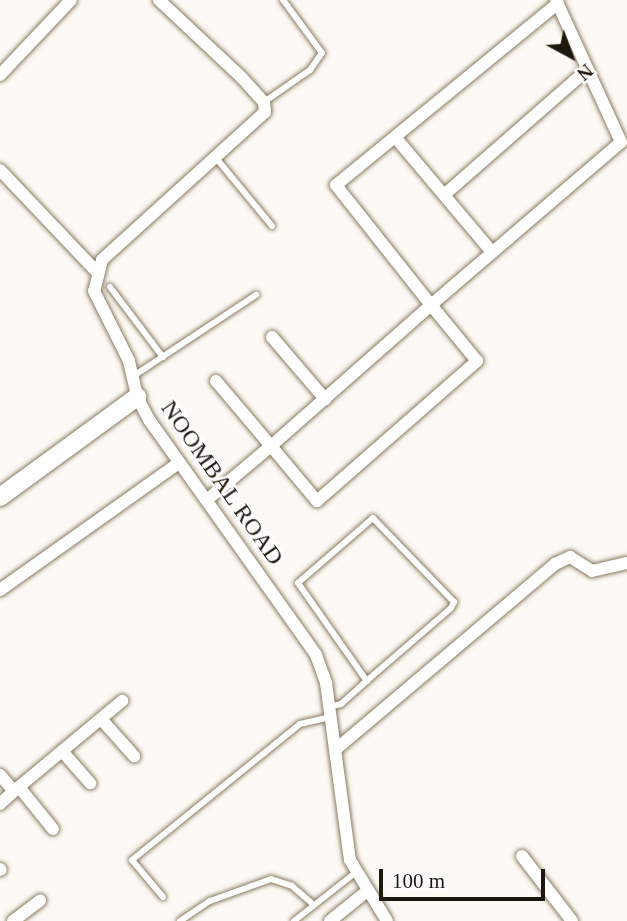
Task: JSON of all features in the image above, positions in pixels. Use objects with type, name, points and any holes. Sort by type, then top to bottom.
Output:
[{"type":"street","points":[[0,75],[71,0]]},
{"type":"street","points":[[2,175],[96,271],[102,260],[265,113],[264,102],[159,0]]},
{"type":"street","points":[[208,499],[271,446],[431,305],[492,252],[621,142],[557,2],[336,185],[431,305],[477,361],[317,501],[271,446],[216,381]]},
{"type":"street","points":[[444,195],[588,69]]},
{"type":"street","points":[[395,137],[492,252]]},
{"type":"street","name":"NOOMBAL ROAD","points":[[96,271],[98,306],[132,377],[138,397],[179,463],[208,499],[316,655],[330,712],[355,873],[387,921]]},
{"type":"street","points":[[272,337],[325,399]]},
{"type":"street","points":[[0,497],[138,397]]},
{"type":"street","points":[[0,590],[179,463]]},
{"type":"street","points":[[335,750],[555,564],[570,557],[592,570],[627,563]]},
{"type":"street","points":[[0,804],[122,701]]},
{"type":"street","points":[[101,719],[134,756]]},
{"type":"street","points":[[62,751],[90,783]]},
{"type":"street","points":[[0,775],[17,789],[53,829]]},
{"type":"street","points":[[522,856],[572,921]]},
{"type":"street","points":[[330,921],[368,891]]},
{"type":"street","points":[[13,921],[40,901]]},
{"type":"lane","points":[[264,102],[310,70],[322,53],[283,0]]},
{"type":"lane","points":[[216,158],[272,226]]},
{"type":"lane","points":[[110,287],[163,357]]},
{"type":"lane","points":[[132,377],[256,295]]},
{"type":"lane","points":[[163,897],[132,860],[300,724],[330,712],[341,704],[451,608],[451,596],[373,518],[298,583],[302,593],[367,681]]},
{"type":"lane","points":[[295,599],[302,593]]},
{"type":"lane","points":[[325,640],[332,635]]},
{"type":"lane","points":[[294,921],[355,873]]},
{"type":"lane","points":[[180,921],[211,901],[271,879],[292,886],[314,905]]}]
